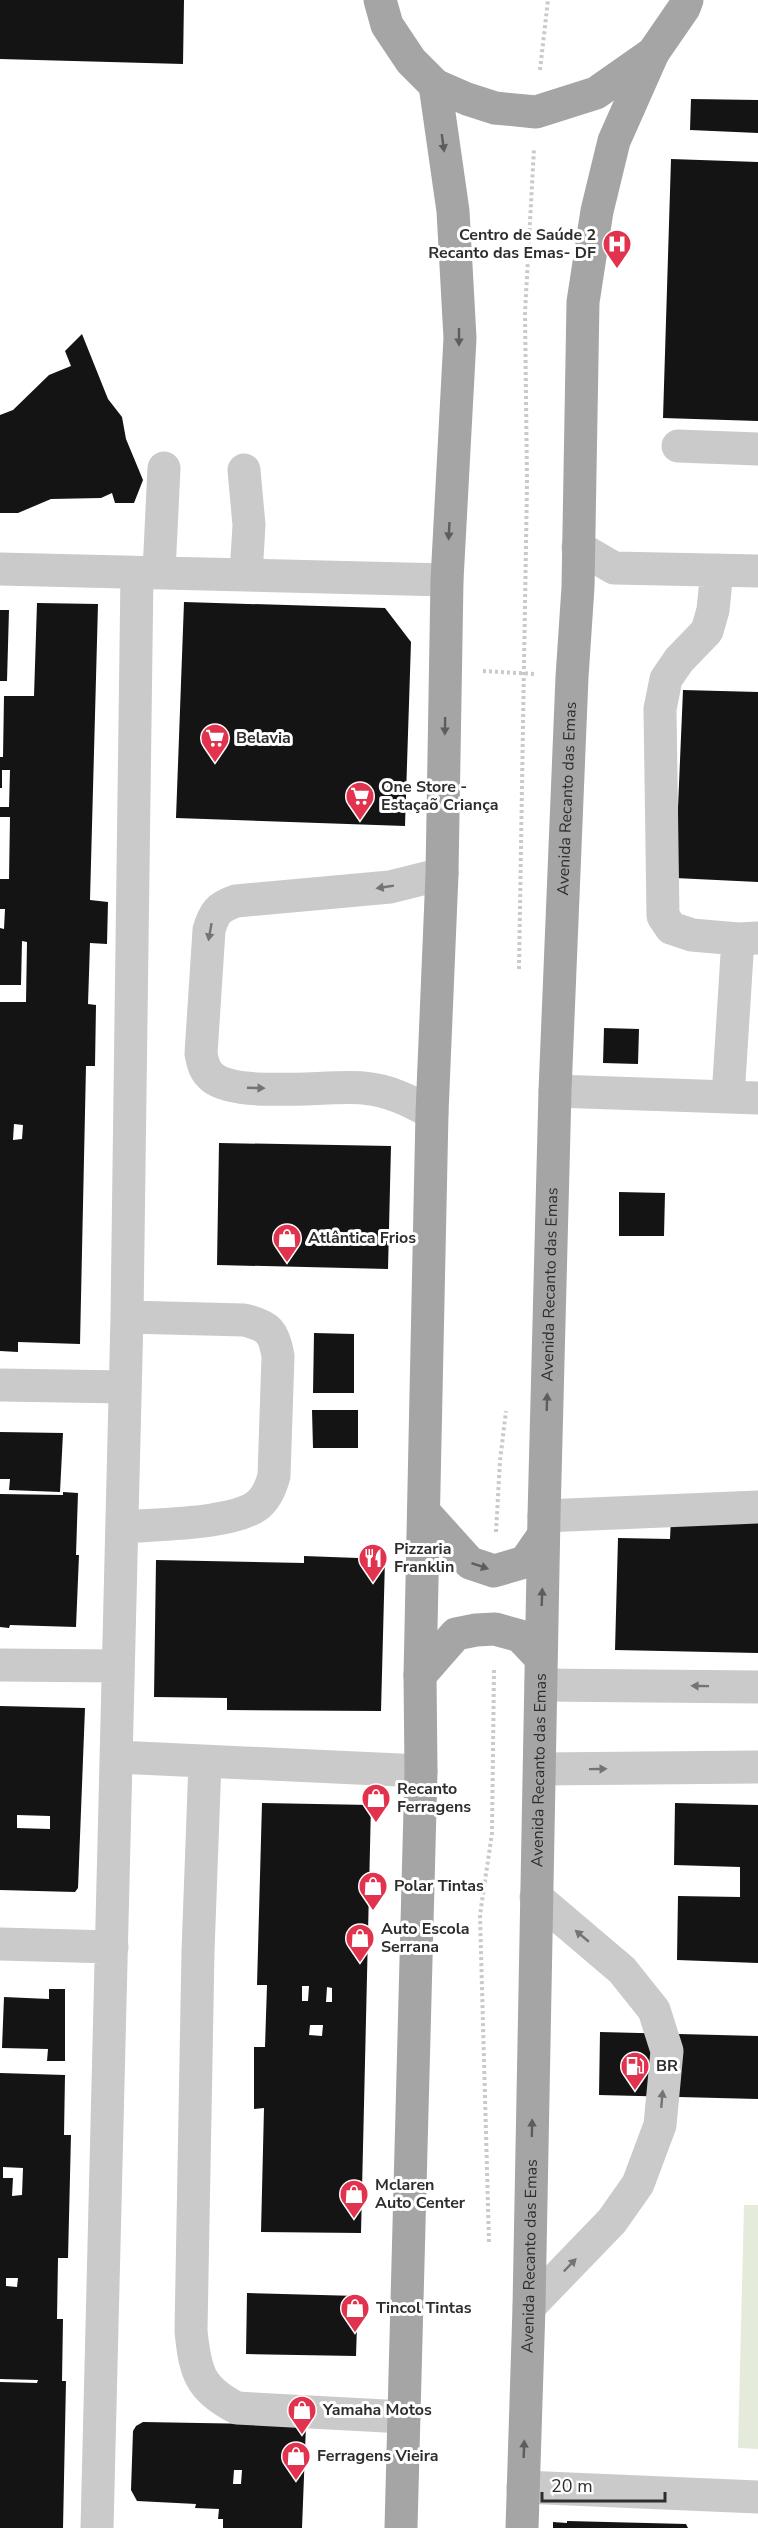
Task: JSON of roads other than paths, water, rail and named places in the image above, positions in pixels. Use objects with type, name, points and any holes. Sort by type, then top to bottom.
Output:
[{"type":"main road","points":[[380,0],[387,25],[411,61],[435,85],[495,108],[536,112],[596,93],[653,53],[687,0]]},
{"type":"main road","name":"Avenida Recanto das Emas","points":[[522,2528],[529,2307],[543,1526],[555,1090],[572,677],[578,587],[583,302],[597,211],[614,141],[653,53]]},
{"type":"main road","points":[[401,2528],[422,1771],[420,1675],[432,1113],[442,874],[447,580],[460,338],[453,211],[435,85]]},
{"type":"main road","points":[[424,1512],[470,1563],[494,1571],[525,1562],[543,1526]]},
{"type":"main road","points":[[420,1675],[456,1634],[495,1629],[520,1636],[541,1671]]},
{"type":"street","points":[[678,446],[758,449]]},
{"type":"street","points":[[98,2528],[125,1387],[148,573],[164,468]]},
{"type":"street","points":[[244,470],[249,525],[246,575]]},
{"type":"street","points":[[578,547],[614,568]]},
{"type":"street","points":[[578,587],[614,568],[758,571]]},
{"type":"street","points":[[0,569],[447,580]]},
{"type":"street","points":[[555,1090],[743,1097],[748,938],[692,934],[671,928],[663,916],[660,709],[666,680],[679,660],[707,631],[713,610],[717,570]]},
{"type":"street","points":[[432,1113],[403,1098],[362,1088],[254,1088],[228,1085],[213,1078],[204,1069],[201,1043],[209,930],[214,914],[221,906],[236,902],[390,887],[442,874]]},
{"type":"street","points":[[122,1527],[238,1516],[258,1505],[269,1492],[274,1476],[278,1356],[276,1341],[268,1328],[258,1323],[244,1320],[127,1317]]},
{"type":"street","points":[[0,1385],[125,1387]]},
{"type":"street","points":[[543,1526],[758,1508]]},
{"type":"street","points":[[0,1665],[118,1666]]},
{"type":"street","points":[[541,1671],[758,1687]]},
{"type":"street","points":[[117,1757],[422,1771]]},
{"type":"street","points":[[206,1762],[198,1951],[190,2331],[195,2367],[204,2384],[219,2399],[237,2408],[404,2416]]},
{"type":"street","points":[[540,1769],[758,1767]]},
{"type":"street","points":[[529,2307],[612,2221],[638,2184],[660,2125],[667,2051],[654,2010],[622,1970],[536,1897]]},
{"type":"street","points":[[0,1944],[112,1947]]},
{"type":"street","points":[[523,2487],[744,2496]]},
{"type":"place","name":"Centro de Saúde 2 Recanto das Emas- DF","points":[[617,270]]},
{"type":"place","name":"Belavia","points":[[215,764]]},
{"type":"place","name":"One Store - Estaçaõ Criança","points":[[360,822]]},
{"type":"place","name":"Atlântica Frios","points":[[287,1264]]},
{"type":"place","name":"Pizzaria Franklin","points":[[373,1584]]},
{"type":"place","name":"Recanto Ferragens","points":[[376,1824]]},
{"type":"place","name":"Polar Tintas","points":[[373,1912]]},
{"type":"place","name":"Auto Escola Serrana","points":[[360,1964]]},
{"type":"place","name":"BR","points":[[635,2092]]},
{"type":"place","name":"Mclaren Auto Center","points":[[354,2220]]},
{"type":"place","name":"Tincol Tintas","points":[[355,2334]]},
{"type":"place","name":"Yamaha Motos","points":[[302,2436]]},
{"type":"place","name":"Ferragens Vieira","points":[[296,2482]]}]
